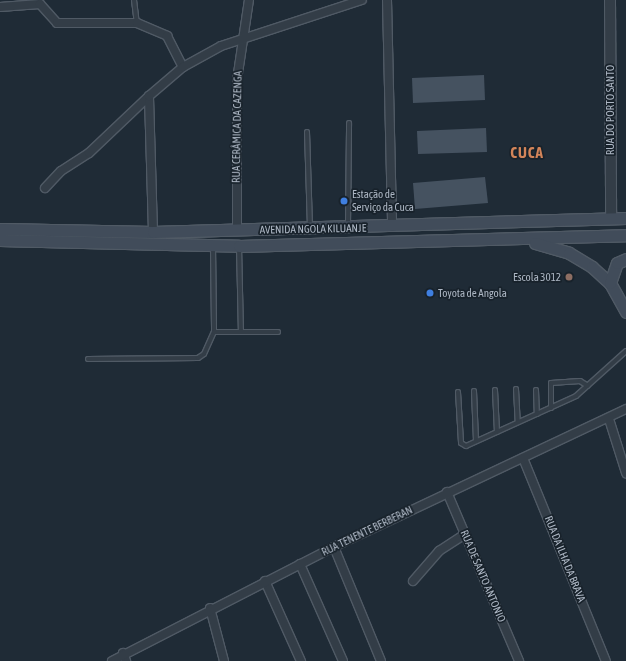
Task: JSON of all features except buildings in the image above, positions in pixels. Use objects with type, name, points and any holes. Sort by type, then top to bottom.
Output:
[{"type":"main road","name":"AVENIDA NGOLA KILUANJE","points":[[0,229],[153,232],[392,227],[626,218]]},
{"type":"main road","name":"AVENIDA NGOLA KILUANJE","points":[[0,240],[239,246],[514,240],[626,234]]},
{"type":"main road","points":[[514,240],[569,253],[610,283],[626,312]]},
{"type":"main road","points":[[610,283],[617,263],[626,259]]},
{"type":"street","name":"RUA CERÂMICA DA CAZENGA","points":[[236,230],[236,95],[241,39],[249,0]]},
{"type":"street","points":[[45,188],[61,170],[89,153],[149,96],[183,67],[241,39],[362,0]]},
{"type":"street","points":[[387,0],[392,227]]},
{"type":"street","name":"RUA DO PORTO SANTO","points":[[610,0],[611,219]]},
{"type":"street","points":[[0,7],[40,4],[57,23],[137,23],[166,36],[183,67]]},
{"type":"street","points":[[149,96],[153,232]]},
{"type":"street","name":"RUA TENENTE BERBERAN","points":[[112,661],[124,657],[210,608],[334,547],[447,492],[609,419],[626,409]]},
{"type":"street","points":[[609,419],[626,473]]},
{"type":"street","name":"RUA DA ILHA DA BRAVA","points":[[523,458],[606,661]]},
{"type":"street","name":"RUA DE SANTO ANTONIO","points":[[447,492],[519,661]]},
{"type":"street","points":[[413,581],[436,554],[465,534]]},
{"type":"street","points":[[334,547],[381,661]]},
{"type":"street","points":[[300,564],[343,661]]},
{"type":"street","points":[[265,581],[301,661]]},
{"type":"street","points":[[210,608],[224,661]]},
{"type":"lane","points":[[134,0],[137,23]]},
{"type":"lane","points":[[348,123],[348,228]]},
{"type":"lane","points":[[307,132],[310,229]]},
{"type":"lane","points":[[88,359],[198,358],[204,354],[214,332],[213,245]]},
{"type":"lane","points":[[239,246],[241,332]]},
{"type":"lane","points":[[214,332],[278,332]]},
{"type":"lane","points":[[458,392],[461,443],[466,446],[551,408],[588,386],[626,351]]},
{"type":"lane","points":[[551,408],[551,383],[580,381],[588,386]]},
{"type":"lane","points":[[516,389],[518,422]]},
{"type":"lane","points":[[495,390],[496,432]]},
{"type":"lane","points":[[536,390],[537,414]]},
{"type":"lane","points":[[474,391],[476,441]]},
{"type":"place","name":"Estação de Serviço da Cuca","points":[[344,201]]},
{"type":"place","name":"Escola 3012","points":[[569,277]]},
{"type":"place","name":"Toyota de Angola","points":[[430,293]]},
{"type":"district","name":"CUCA","points":[[527,153]]}]
